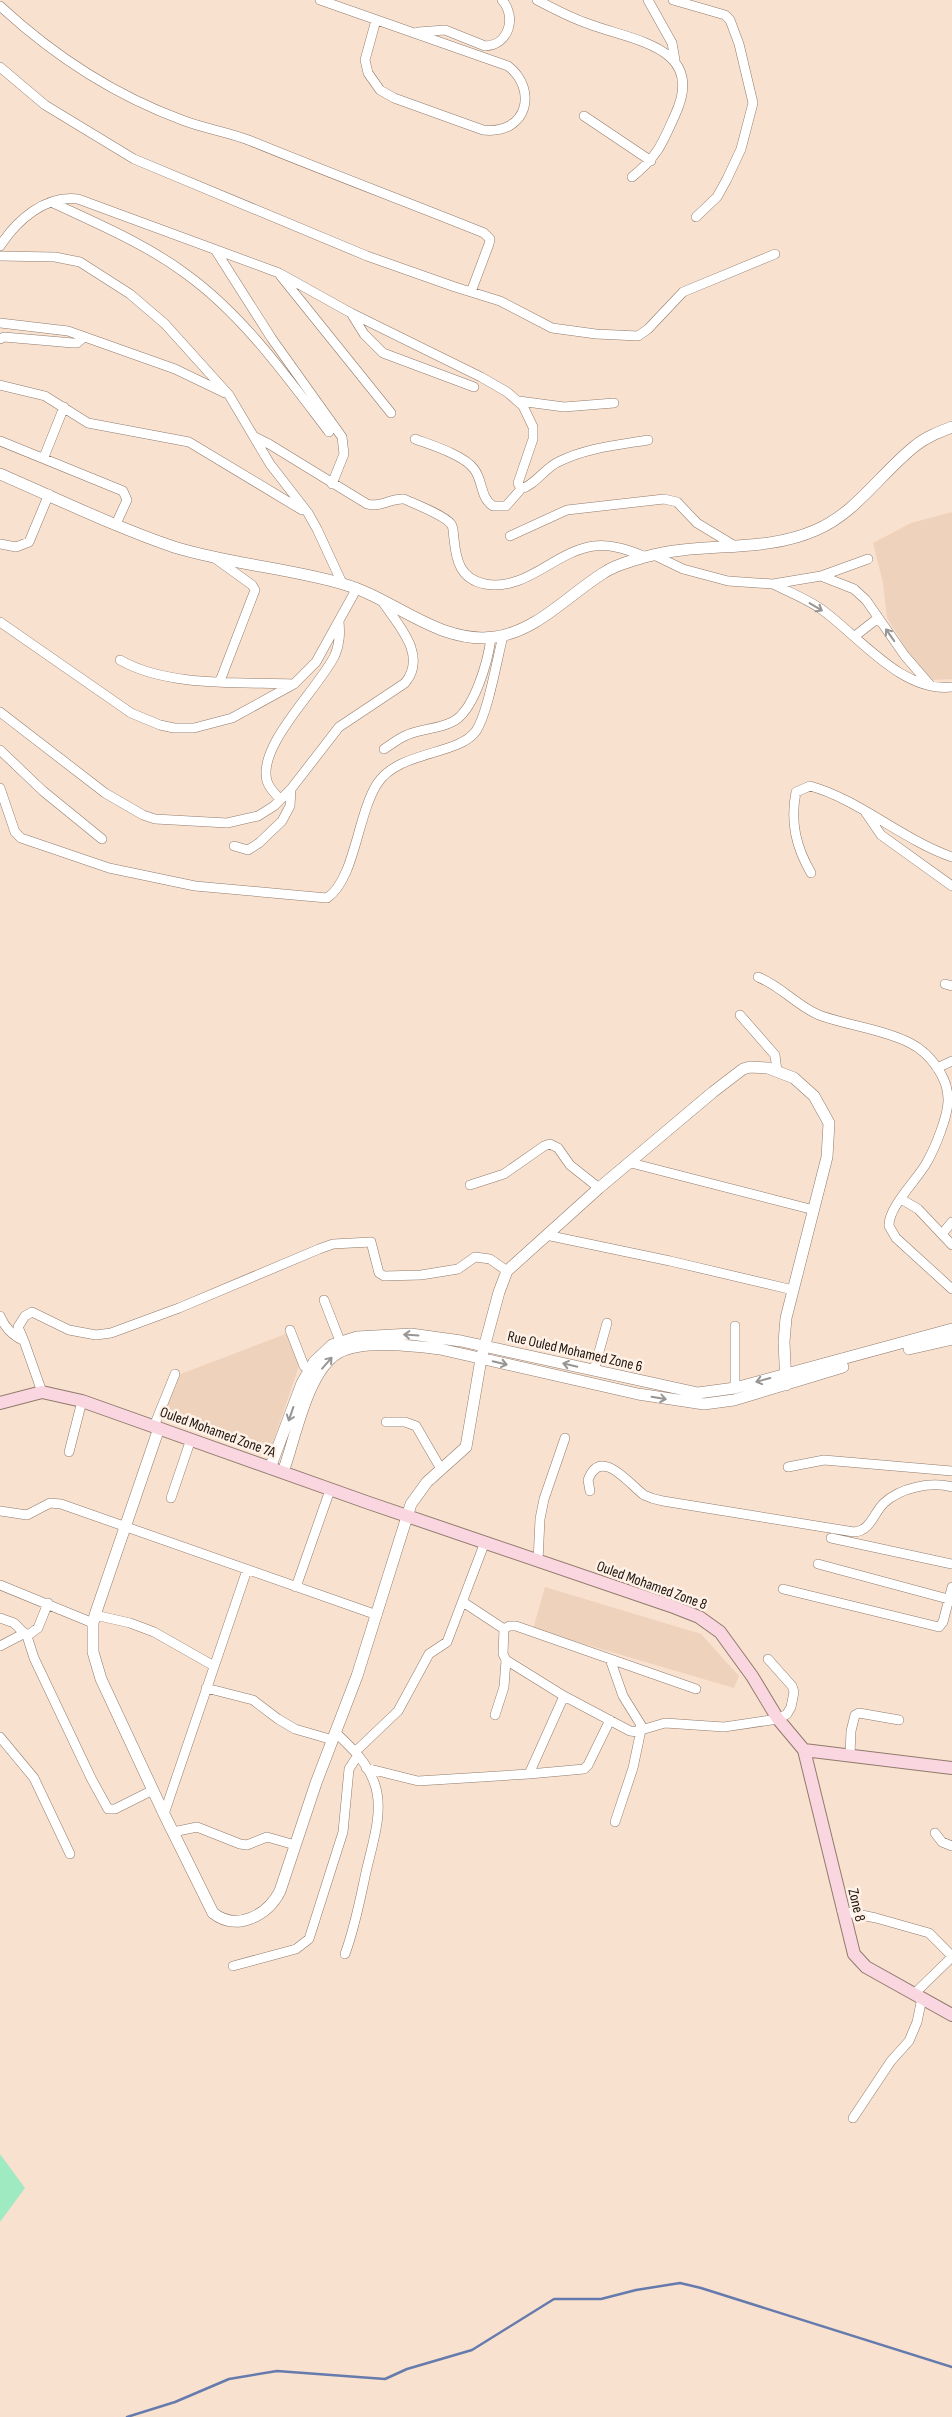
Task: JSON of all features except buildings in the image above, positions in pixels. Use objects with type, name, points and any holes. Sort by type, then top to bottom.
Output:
[{"type":"main road","name":"Ouled Mohamed Zone 7A","points":[[0,1403],[42,1392],[82,1401],[407,1516]]},
{"type":"main road","name":"Ouled Mohamed Zone 8","points":[[407,1516],[671,1606],[708,1623],[729,1643],[778,1718],[804,1750]]},
{"type":"main road","points":[[804,1750],[952,1768]]},
{"type":"main road","name":"Zone 8","points":[[804,1750],[851,1948],[860,1962],[876,1973],[952,2015]]},
{"type":"street","points":[[320,0],[500,61],[513,70],[521,81],[525,97],[522,112],[515,124],[495,131],[484,130],[394,98],[380,90],[368,73],[365,60],[376,20]]},
{"type":"street","points":[[413,32],[445,30],[484,46],[490,46],[501,39],[510,25],[510,14],[502,0]]},
{"type":"street","points":[[537,0],[589,24],[661,49],[675,60]]},
{"type":"street","points":[[632,176],[651,162],[660,149],[682,96],[682,77],[675,60],[672,43],[648,0]]},
{"type":"street","points":[[673,0],[725,15],[730,20],[740,44],[753,97],[746,134],[738,156],[717,197],[696,217]]},
{"type":"street","points":[[0,6],[63,59],[138,101],[183,121],[249,140],[302,164],[484,233],[490,239],[489,244],[471,292]]},
{"type":"street","points":[[0,68],[45,105],[134,159],[367,256],[471,292],[500,300],[552,328],[606,335],[638,336],[648,329],[683,292],[775,254]]},
{"type":"street","points":[[584,116],[651,162]]},
{"type":"street","points":[[0,246],[9,233],[22,220],[51,202],[64,199],[78,199],[279,273],[351,313],[481,376],[519,401],[534,427],[533,439],[518,483],[521,489]]},
{"type":"street","points":[[51,202],[166,261],[213,295],[250,332],[329,432]]},
{"type":"street","points":[[216,251],[272,339],[342,437],[344,454],[332,484]]},
{"type":"street","points":[[0,256],[56,257],[80,262],[130,294],[165,324],[229,395],[270,464],[308,513],[342,583]]},
{"type":"street","points":[[279,273],[390,413]]},
{"type":"street","points":[[351,313],[364,334],[383,353],[474,387]]},
{"type":"street","points":[[0,323],[68,331],[175,368],[229,395]]},
{"type":"street","points":[[0,339],[4,337],[77,343],[84,337]]},
{"type":"street","points":[[0,385],[45,396],[88,423],[189,442],[308,513]]},
{"type":"street","points":[[519,401],[564,407],[614,403]]},
{"type":"street","points":[[44,457],[64,407]]},
{"type":"street","points":[[0,474],[116,524],[174,546],[214,558],[342,583],[381,599],[429,625],[446,631],[491,638],[516,632],[536,622],[603,573],[650,556],[693,548],[784,541],[826,526],[854,505],[917,444],[952,426]]},
{"type":"street","points":[[254,437],[269,444],[366,504],[377,506],[397,498],[404,499],[446,520],[452,527],[459,567],[465,574],[482,583],[498,586],[513,583],[576,551],[594,546],[620,548],[714,578],[773,584],[821,576],[868,559]]},
{"type":"street","points":[[415,438],[469,463],[477,474],[486,499],[493,506],[506,506],[521,489],[556,463],[569,456],[592,449],[648,440]]},
{"type":"street","points":[[0,441],[44,457],[125,492],[127,500],[116,524]]},
{"type":"street","points":[[0,544],[16,547],[29,542],[49,494]]},
{"type":"street","points":[[510,536],[567,510],[664,499],[677,502],[697,523],[735,546]]},
{"type":"street","points":[[214,558],[252,585],[255,590],[220,681]]},
{"type":"street","points":[[821,576],[859,593],[905,656],[931,686]]},
{"type":"street","points":[[773,584],[816,606],[908,679],[931,686],[952,688]]},
{"type":"street","points":[[0,622],[131,713],[160,725],[174,728],[205,726],[232,718],[294,684],[316,662],[357,588]]},
{"type":"street","points":[[0,712],[106,793],[132,810],[155,820],[227,823],[264,813],[291,789],[339,727],[405,683],[412,674],[414,656],[410,645],[381,599]]},
{"type":"street","points":[[855,636],[878,618]]},
{"type":"street","points":[[280,800],[270,788],[266,779],[268,760],[279,735],[319,682],[335,655],[340,640],[340,620]]},
{"type":"street","points":[[0,788],[12,824],[21,838],[109,868],[195,886],[327,898],[336,891],[345,878],[366,805],[386,773],[407,761],[464,742],[475,732],[484,713],[503,636]]},
{"type":"street","points":[[384,749],[406,735],[451,723],[464,714],[475,693],[491,638]]},
{"type":"street","points":[[892,667],[905,656]]},
{"type":"street","points":[[120,660],[141,671],[160,675],[220,681],[294,684]]},
{"type":"street","points":[[0,750],[43,791],[102,839]]},
{"type":"street","points":[[811,873],[801,855],[796,838],[793,810],[796,792],[810,786],[820,789],[866,813],[930,849],[952,857]]},
{"type":"street","points":[[234,846],[248,850],[276,827],[289,809],[291,789]]},
{"type":"street","points":[[866,813],[881,835],[952,886]]},
{"type":"street","points":[[758,977],[771,982],[814,1012],[912,1044],[922,1051],[937,1068],[948,1093],[946,1111],[927,1162],[901,1199],[889,1223],[896,1238],[952,1289]]},
{"type":"street","points":[[740,1015],[775,1055],[778,1071]]},
{"type":"street","points":[[937,1068],[952,1061]]},
{"type":"street","points":[[175,1374],[94,1619],[93,1652],[101,1679],[213,1913],[221,1918],[232,1921],[256,1917],[272,1904],[280,1891],[294,1845],[378,1615],[407,1516],[416,1496],[427,1482],[466,1447],[484,1346],[507,1271],[600,1188],[743,1069],[758,1067],[778,1071],[794,1078],[814,1096],[829,1123],[829,1146],[786,1318],[785,1380]]},
{"type":"street","points":[[470,1185],[504,1174],[544,1146],[550,1144],[558,1148],[570,1165],[600,1188]]},
{"type":"street","points":[[631,1163],[814,1210]]},
{"type":"street","points":[[901,1199],[918,1208],[952,1244]]},
{"type":"street","points":[[942,1234],[952,1222]]},
{"type":"street","points":[[546,1236],[670,1261],[793,1290]]},
{"type":"street","points":[[42,1392],[18,1327],[25,1316],[32,1312],[68,1330],[96,1335],[111,1333],[179,1308],[282,1263],[333,1244],[372,1242],[379,1273],[384,1276],[422,1275],[458,1269],[475,1257],[490,1259],[507,1271]]},
{"type":"street","points":[[324,1300],[340,1341]]},
{"type":"street","points":[[0,1316],[6,1327],[24,1341]]},
{"type":"street","points":[[594,1370],[607,1323]]},
{"type":"street","points":[[735,1326],[735,1388]]},
{"type":"street","points":[[290,1330],[304,1366],[309,1370]]},
{"type":"street","name":"Rue Ouled Mohamed Zone 6","points":[[270,1468],[309,1370],[326,1349],[340,1341],[370,1336],[411,1334],[484,1346],[688,1392],[710,1392],[785,1380],[832,1370],[950,1333]]},
{"type":"street","name":"Rue Ouled Mohamed Zone 6","points":[[282,1472],[312,1387],[324,1366],[340,1352],[363,1346],[409,1346],[440,1349],[638,1394],[704,1404],[734,1400],[785,1380]]},
{"type":"street","points":[[69,1452],[82,1401]]},
{"type":"street","points":[[386,1422],[405,1422],[416,1426],[441,1469]]},
{"type":"street","points":[[538,1561],[540,1519],[544,1499],[565,1438]]},
{"type":"street","points":[[170,1498],[191,1439]]},
{"type":"street","points":[[788,1467],[824,1460],[952,1471]]},
{"type":"street","points":[[590,1491],[588,1480],[594,1470],[601,1466],[608,1466],[646,1496],[663,1502],[854,1532],[866,1528],[886,1501],[898,1495],[925,1486],[942,1484],[952,1487]]},
{"type":"street","points":[[296,1587],[330,1490]]},
{"type":"street","points":[[0,1510],[27,1515],[54,1503],[124,1525],[378,1615]]},
{"type":"street","points":[[831,1538],[952,1564]]},
{"type":"street","points":[[233,1966],[296,1949],[309,1939],[343,1832],[346,1817],[348,1775],[352,1761],[357,1753],[398,1711],[429,1654],[444,1645],[449,1638],[485,1542]]},
{"type":"street","points":[[818,1564],[948,1599]]},
{"type":"street","points":[[164,1814],[248,1570]]},
{"type":"street","points":[[0,1585],[94,1619],[130,1623],[154,1632],[214,1666]]},
{"type":"street","points":[[783,1589],[938,1628],[942,1626],[952,1586]]},
{"type":"street","points":[[463,1602],[504,1629]]},
{"type":"street","points":[[0,1646],[38,1628],[48,1603]]},
{"type":"street","points":[[0,1618],[14,1623],[26,1634],[34,1658],[91,1778],[108,1809],[115,1809],[153,1790]]},
{"type":"street","points":[[504,1629],[509,1626],[516,1626],[696,1689]]},
{"type":"street","points":[[504,1629],[503,1656],[506,1660],[564,1696],[633,1732],[665,1723],[724,1727],[778,1718],[787,1714],[791,1707],[794,1692],[792,1686],[768,1659]]},
{"type":"street","points":[[610,1659],[623,1696],[642,1725],[633,1768],[615,1822]]},
{"type":"street","points":[[495,1715],[504,1687],[506,1660]]},
{"type":"street","points":[[206,1688],[253,1700],[278,1719],[295,1728],[334,1737],[357,1753],[366,1768],[376,1791],[377,1823],[356,1922],[345,1954]]},
{"type":"street","points":[[529,1774],[564,1696]]},
{"type":"street","points":[[850,1755],[851,1731],[855,1715],[859,1713],[899,1720]]},
{"type":"street","points":[[366,1768],[418,1781],[584,1769],[588,1765],[610,1720]]},
{"type":"street","points":[[0,1737],[34,1778],[70,1854]]},
{"type":"street","points":[[173,1832],[197,1827],[240,1844],[247,1845],[267,1837],[294,1845]]},
{"type":"street","points":[[935,1833],[942,1842],[952,1846]]},
{"type":"street","points":[[842,1911],[876,1918],[929,1933],[952,1956],[918,1995],[917,2022],[909,2040],[891,2061],[853,2118]]},
{"type":"shaded area","points":[[952,512],[952,679],[931,680],[912,658],[887,618],[883,583],[873,543],[911,523]]},
{"type":"shaded area","points":[[288,1333],[300,1363],[269,1454],[161,1417],[178,1375]]},
{"type":"shaded area","points":[[545,1587],[701,1634],[739,1676],[734,1688],[533,1629]]},
{"type":"green space","points":[[0,2154],[25,2188],[0,2222]]},
{"type":"waterway","points":[[127,2417],[175,2402],[229,2379],[277,2371],[385,2379],[407,2369],[472,2350],[554,2299],[601,2299],[636,2290],[680,2283],[952,2367]]}]
